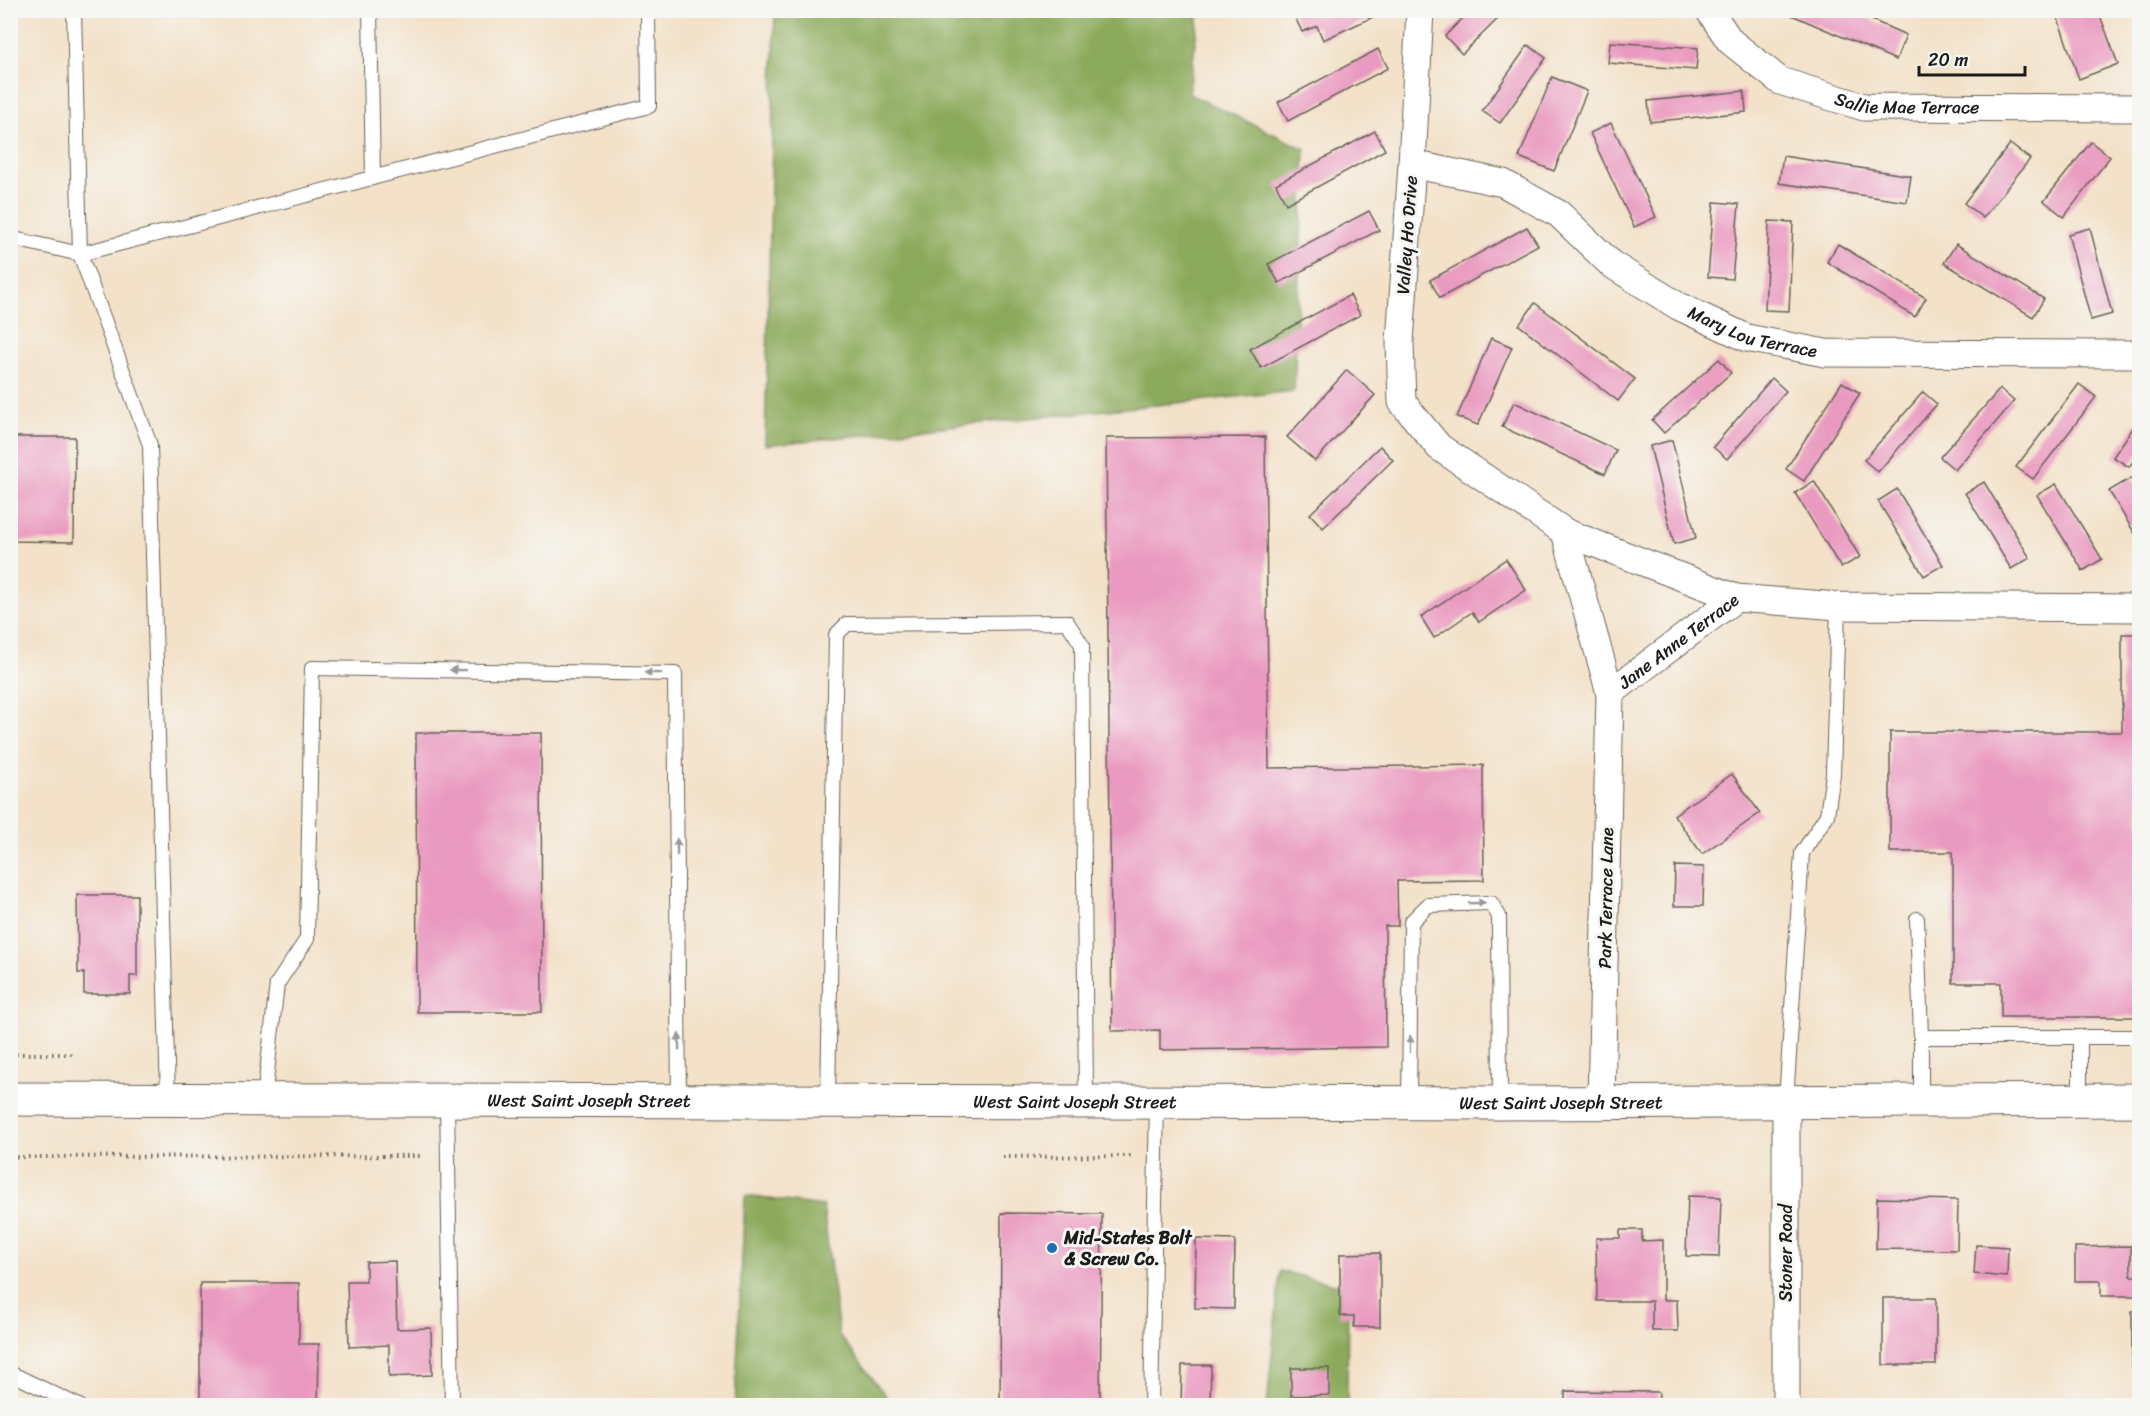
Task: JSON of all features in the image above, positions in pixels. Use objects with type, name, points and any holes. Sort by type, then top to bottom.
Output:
[{"type":"street","name":"Valley Ho Drive","points":[[1420,10],[1400,342],[1402,402],[1439,447],[1565,532]]},
{"type":"street","name":"Sallie Mae Terrace","points":[[1709,10],[1730,41],[1780,81],[1864,107],[2139,108]]},
{"type":"street","name":"Mary Lou Terrace","points":[[1412,164],[1503,183],[1559,214],[1611,264],[1678,306],[1746,338],[1825,352],[2139,354]]},
{"type":"street","points":[[1565,532],[1736,598]]},
{"type":"street","name":"Jane Anne Terrace","points":[[1565,532],[1610,693],[1736,598],[1838,606],[2139,608]]},
{"type":"street","name":"Park Terrace Lane","points":[[1601,1103],[1610,693]]},
{"type":"street","name":"West Saint Joseph Street","points":[[10,1099],[1500,1103],[2139,1100]]},
{"type":"street","name":"Stoner Road","points":[[1786,1101],[1786,1406]]},
{"type":"lane","points":[[74,10],[80,254],[150,445],[168,1099]]},
{"type":"lane","points":[[370,10],[373,178]]},
{"type":"lane","points":[[10,238],[80,254],[649,106],[648,10]]},
{"type":"lane","points":[[1786,1101],[1802,853],[1827,815],[1833,774],[1838,606]]},
{"type":"lane","points":[[828,1101],[836,635],[847,624],[1067,622],[1083,645],[1086,1101]]},
{"type":"lane","points":[[264,1099],[277,984],[307,939],[312,668],[675,674],[679,1100]]},
{"type":"lane","points":[[1409,1102],[1411,922],[1428,904],[1491,903],[1499,916],[1500,1103]]},
{"type":"lane","points":[[1917,919],[1921,1101]]},
{"type":"lane","points":[[1921,1037],[2139,1037]]},
{"type":"lane","points":[[2080,1037],[2080,1100]]},
{"type":"lane","points":[[447,1100],[452,1406]]},
{"type":"lane","points":[[1151,1406],[1157,1101]]},
{"type":"lane","points":[[10,1373],[79,1406]]},
{"type":"path","points":[[10,1054],[76,1054]]},
{"type":"path","points":[[10,1157],[447,1156]]},
{"type":"path","points":[[1003,1157],[1155,1156]]},
{"type":"green space","points":[[775,11],[1199,11],[1189,94],[1305,149],[1294,391],[765,445]]},
{"type":"green space","points":[[745,1196],[823,1206],[839,1335],[893,1405],[735,1405]]},
{"type":"green space","points":[[1280,1271],[1348,1287],[1347,1405],[1267,1406]]},
{"type":"building","points":[[1298,10],[1370,10],[1373,17],[1323,40],[1317,26],[1302,32],[1293,13]]},
{"type":"building","points":[[1471,10],[1507,10],[1462,54],[1445,36]]},
{"type":"building","points":[[1780,10],[1849,10],[1906,35],[1896,60]]},
{"type":"building","points":[[2055,10],[2098,10],[2118,64],[2079,79]]},
{"type":"building","points":[[1610,42],[1698,48],[1696,70],[1608,63]]},
{"type":"building","points":[[1528,45],[1546,58],[1500,123],[1482,111]]},
{"type":"building","points":[[1378,49],[1388,68],[1288,121],[1278,102]]},
{"type":"building","points":[[1552,77],[1587,91],[1554,171],[1519,157]]},
{"type":"building","points":[[1744,91],[1746,112],[1650,122],[1648,101]]},
{"type":"building","points":[[1611,123],[1656,217],[1634,227],[1590,133]]},
{"type":"building","points":[[1375,131],[1385,150],[1286,204],[1276,184]]},
{"type":"building","points":[[2091,142],[2110,157],[2064,217],[2044,201]]},
{"type":"building","points":[[2010,144],[2030,159],[1983,218],[1964,203]]},
{"type":"building","points":[[1783,156],[1911,176],[1907,202],[1779,183]]},
{"type":"building","points":[[1714,202],[1739,204],[1732,279],[1708,277]]},
{"type":"building","points":[[1369,211],[1379,230],[1279,283],[1268,264]]},
{"type":"building","points":[[1769,221],[1793,222],[1789,311],[1765,310]]},
{"type":"building","points":[[1527,227],[1538,245],[1440,298],[1430,280]]},
{"type":"building","points":[[2090,228],[2112,314],[2091,320],[2068,234]]},
{"type":"building","points":[[1838,244],[1926,298],[1915,317],[1827,262]]},
{"type":"building","points":[[1956,244],[2044,299],[2033,317],[1944,263]]},
{"type":"building","points":[[1350,295],[1360,315],[1261,368],[1250,349]]},
{"type":"building","points":[[1535,303],[1635,379],[1618,401],[1519,325]]},
{"type":"building","points":[[1491,338],[1512,347],[1478,425],[1457,417]]},
{"type":"building","points":[[1719,359],[1731,373],[1664,433],[1652,420]]},
{"type":"building","points":[[1347,370],[1375,395],[1315,461],[1287,437]]},
{"type":"building","points":[[1772,378],[1786,391],[1727,459],[1713,447]]},
{"type":"building","points":[[1842,382],[1860,393],[1804,481],[1786,469]]},
{"type":"building","points":[[2079,384],[2096,397],[2033,479],[2016,467]]},
{"type":"building","points":[[2000,389],[2014,401],[1955,470],[1940,457]]},
{"type":"building","points":[[1923,392],[1937,404],[1878,472],[1864,460]]},
{"type":"building","points":[[1514,402],[1616,450],[1605,474],[1502,427]]},
{"type":"building","points":[[2140,418],[2140,452],[2129,467],[2113,457]]},
{"type":"building","points":[[10,437],[75,437],[74,542],[10,541]]},
{"type":"building","points":[[1265,437],[1269,768],[1483,765],[1484,880],[1397,881],[1398,926],[1385,926],[1386,1047],[1160,1050],[1160,1030],[1112,1031],[1106,438]]},
{"type":"building","points":[[1672,440],[1696,538],[1674,544],[1650,446]]},
{"type":"building","points":[[1380,446],[1393,460],[1323,528],[1310,514]]},
{"type":"building","points":[[2131,478],[2140,492],[2140,542],[2109,491]]},
{"type":"building","points":[[1814,481],[1860,557],[1841,568],[1795,493]]},
{"type":"building","points":[[1984,482],[2030,558],[2011,569],[1965,493]]},
{"type":"building","points":[[2056,484],[2102,559],[2083,571],[2037,495]]},
{"type":"building","points":[[1897,489],[1943,565],[1924,576],[1878,501]]},
{"type":"building","points":[[1506,559],[1526,590],[1479,622],[1472,612],[1434,638],[1421,617]]},
{"type":"building","points":[[2122,634],[2140,634],[2140,1017],[2001,1017],[2001,983],[1953,983],[1953,852],[1890,852],[1890,732],[2122,732]]},
{"type":"building","points":[[416,733],[541,733],[542,1012],[417,1012]]},
{"type":"building","points":[[1732,774],[1760,813],[1702,854],[1674,815]]},
{"type":"building","points":[[1675,866],[1704,867],[1703,906],[1674,906]]},
{"type":"building","points":[[77,895],[137,895],[137,976],[130,976],[130,994],[84,994],[84,973],[78,973]]},
{"type":"building","points":[[1688,1196],[1721,1197],[1719,1257],[1686,1256]]},
{"type":"building","points":[[1877,1198],[1958,1200],[1957,1250],[1876,1249]]},
{"type":"building","points":[[1001,1213],[1102,1214],[1100,1406],[1000,1406]]},
{"type":"building","points":[[1620,1230],[1642,1230],[1642,1241],[1663,1240],[1663,1300],[1677,1300],[1678,1331],[1652,1331],[1652,1301],[1597,1301],[1596,1238],[1620,1238]]},
{"type":"building","points":[[1196,1239],[1235,1240],[1234,1309],[1195,1308]]},
{"type":"building","points":[[1976,1245],[2008,1247],[2007,1277],[1974,1274]]},
{"type":"building","points":[[2131,1246],[2131,1276],[2137,1276],[2137,1296],[2101,1296],[2101,1281],[2075,1281],[2075,1247]]},
{"type":"building","points":[[1380,1253],[1380,1327],[1354,1327],[1354,1316],[1340,1316],[1340,1254]]},
{"type":"building","points":[[395,1261],[397,1329],[431,1328],[432,1375],[389,1377],[389,1345],[349,1347],[347,1281],[366,1281],[366,1262]]},
{"type":"building","points":[[200,1283],[299,1283],[299,1344],[319,1344],[318,1406],[200,1406]]},
{"type":"building","points":[[1883,1298],[1936,1298],[1936,1365],[1883,1365]]},
{"type":"building","points":[[2132,1311],[2140,1311],[2140,1366],[2132,1366]]},
{"type":"building","points":[[1182,1365],[1211,1365],[1210,1406],[1181,1406]]},
{"type":"building","points":[[1291,1368],[1329,1368],[1329,1395],[1291,1396]]},
{"type":"building","points":[[1565,1391],[1659,1392],[1658,1406],[1565,1406]]},
{"type":"place","name":"Mid-States Bolt & Screw Co.","points":[[1052,1248]]}]
